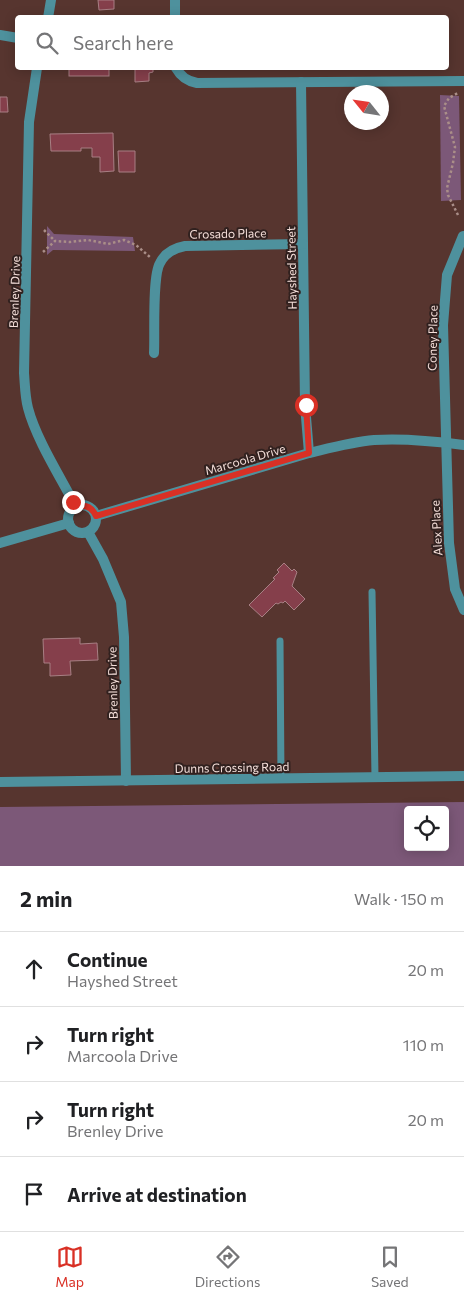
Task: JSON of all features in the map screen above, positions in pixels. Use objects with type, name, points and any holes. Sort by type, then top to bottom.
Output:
[{"type":"street","points":[[48,15],[51,0]]},
{"type":"street","points":[[175,0],[175,15]]},
{"type":"street","points":[[0,36],[15,38]]},
{"type":"street","name":"Brenley Drive","points":[[37,70],[30,122],[25,392],[34,427],[76,507]]},
{"type":"street","points":[[177,70],[184,79],[197,83],[464,81]]},
{"type":"street","name":"Hayshed Street","points":[[301,82],[306,405],[309,453]]},
{"type":"street","name":"Coney Place","points":[[445,442],[444,306],[447,275],[463,236]]},
{"type":"street","name":"Crosado Place","points":[[154,352],[157,270],[164,256],[170,251],[185,246],[303,244]]},
{"type":"street","name":"Marcoola Drive","points":[[96,516],[309,453],[374,440],[416,440],[464,445]]},
{"type":"street","name":"Alex Place","points":[[445,442],[447,514],[451,563],[455,589],[464,610]]},
{"type":"street","points":[[84,505],[91,509],[96,516],[94,527],[84,534],[76,532],[70,527],[69,514],[76,507],[84,505]]},
{"type":"street","points":[[0,543],[69,523]]},
{"type":"street","name":"Brenley Drive","points":[[88,532],[121,602],[124,637],[126,781]]},
{"type":"street","name":"Dunns Crossing Road","points":[[0,782],[464,776]]},
{"type":"lane","points":[[372,592],[375,777]]},
{"type":"lane","points":[[280,641],[281,778]]},
{"type":"path","points":[[458,215],[448,195],[447,188],[455,147],[444,106],[449,98],[462,93]]},
{"type":"path","points":[[44,230],[55,241],[88,240],[108,244],[128,241],[153,259]]},
{"type":"path","points":[[44,252],[55,241]]},
{"type":"shaded area","points":[[440,95],[459,96],[461,200],[441,201]]},
{"type":"shaded area","points":[[47,226],[54,234],[133,237],[135,251],[53,250],[47,255]]},
{"type":"shaded area","points":[[464,802],[464,866],[0,866],[0,807]]},
{"type":"building","points":[[98,0],[114,0],[114,9],[99,10]]},
{"type":"building","points":[[69,70],[109,70],[109,76],[69,76]]},
{"type":"building","points":[[135,70],[153,70],[153,72],[149,73],[149,81],[135,82]]},
{"type":"building","points":[[0,97],[7,97],[8,112],[0,112]]},
{"type":"building","points":[[113,133],[114,171],[100,172],[100,157],[92,157],[92,148],[81,148],[81,151],[51,151],[50,134]]},
{"type":"building","points":[[118,151],[135,151],[135,172],[119,172]]},
{"type":"building","points":[[284,563],[292,571],[294,569],[297,572],[292,586],[305,599],[294,610],[285,601],[283,603],[276,603],[262,617],[249,605],[275,579],[273,578],[279,572],[277,570]]},
{"type":"building","points":[[80,638],[80,644],[97,643],[98,660],[70,661],[71,675],[50,676],[50,663],[44,663],[43,639]]},
{"type":"route","points":[[73,502],[76,507],[84,505],[88,507],[96,516],[309,453],[306,430],[306,405]]}]
